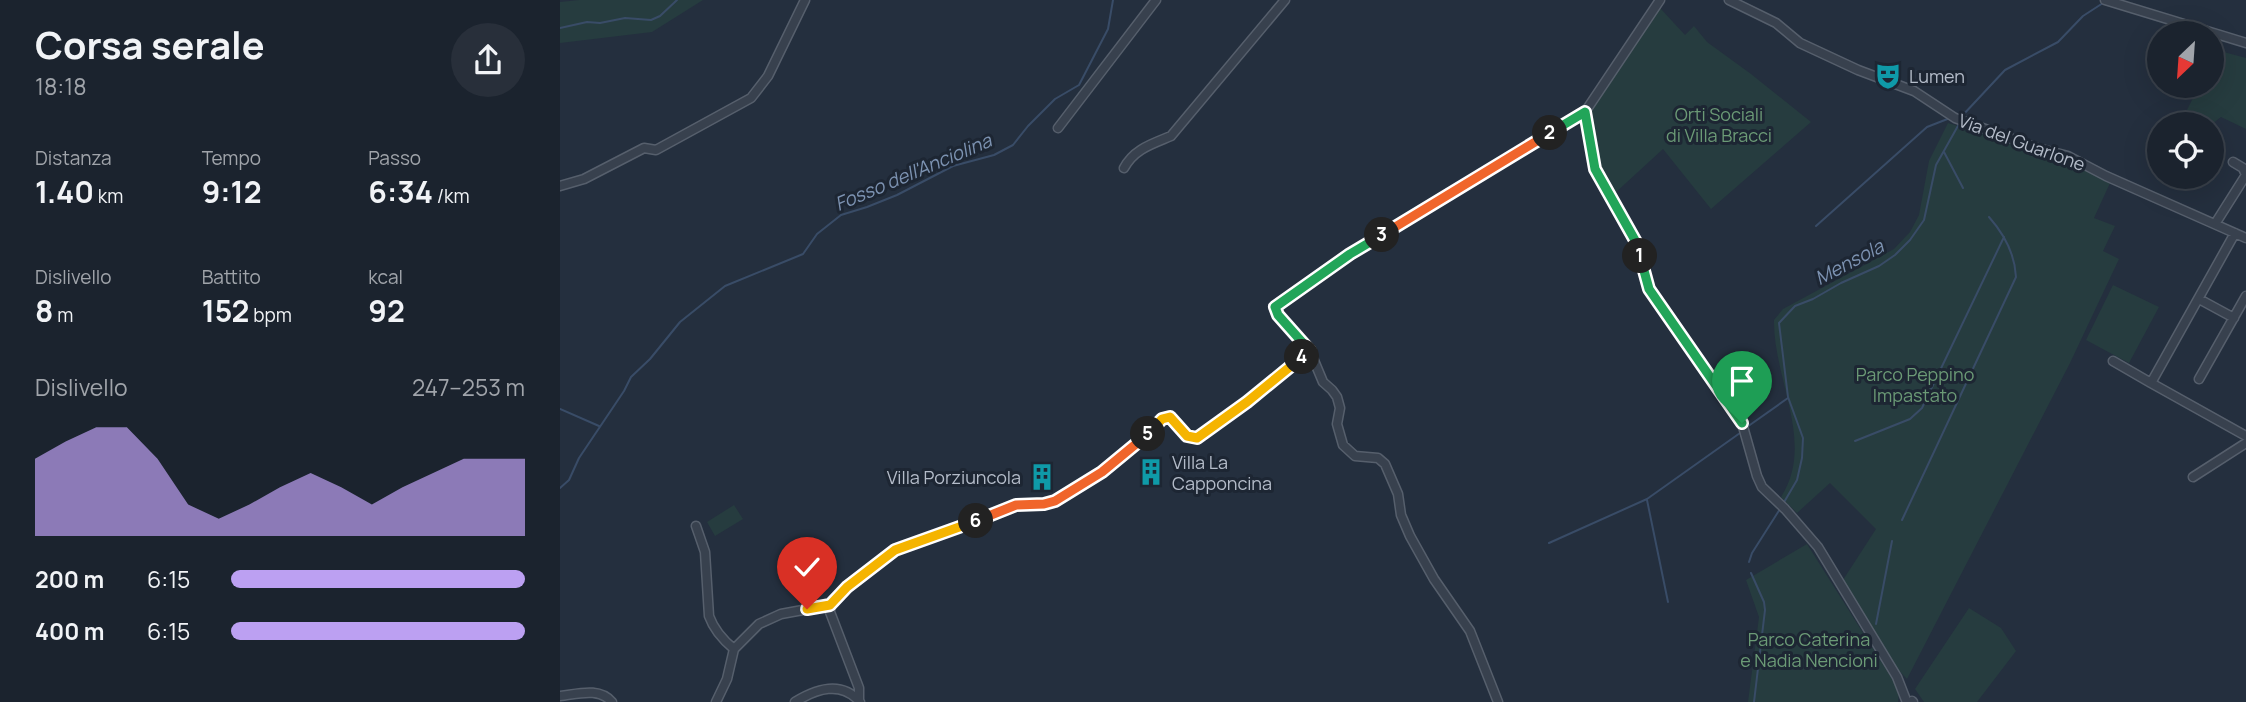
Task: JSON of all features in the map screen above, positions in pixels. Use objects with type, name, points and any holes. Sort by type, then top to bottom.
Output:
[{"type":"street","points":[[560,186],[584,179],[644,148],[656,150],[751,98],[768,76],[805,0]]},
{"type":"street","points":[[1058,128],[1156,0]]},
{"type":"street","points":[[1124,169],[1129,158],[1145,146],[1171,136],[1285,0]]},
{"type":"street","points":[[1497,702],[1470,631],[1434,579],[1410,536],[1398,494],[1385,464],[1378,458],[1355,456],[1343,445],[1338,424],[1340,408],[1337,397],[1323,382],[1310,351],[1275,307],[1350,254],[1585,112],[1660,0]]},
{"type":"street","name":"Via del Guarlone","points":[[1729,0],[1776,23],[1800,43],[1858,70],[1914,91],[1959,120],[2037,148],[2068,156],[2106,176],[2246,238]]},
{"type":"street","points":[[2109,1],[2246,43]]},
{"type":"street","points":[[1585,112],[1595,169],[1636,242],[1649,289],[1742,423],[1759,481],[1818,547],[1909,701]]},
{"type":"street","points":[[2215,224],[2246,176],[2245,169],[2233,162]]},
{"type":"street","points":[[2151,383],[2235,233]]},
{"type":"street","points":[[2199,379],[2246,296]]},
{"type":"street","points":[[2199,299],[2234,318]]},
{"type":"street","points":[[718,700],[734,649],[759,624],[771,618],[830,605],[847,587],[895,550],[1016,505],[1055,501],[1102,472],[1166,417],[1173,420],[1187,436],[1197,438],[1310,351]]},
{"type":"street","points":[[2113,361],[2246,436]]},
{"type":"street","points":[[2193,477],[2246,443]]},
{"type":"street","points":[[696,526],[707,563],[709,616],[724,640],[734,649]]},
{"type":"street","points":[[830,605],[830,612],[859,688],[859,701]]},
{"type":"street","points":[[795,702],[818,689],[837,688],[851,693],[859,701]]},
{"type":"street","points":[[560,696],[596,692],[608,697],[612,702]]},
{"type":"green space","points":[[703,0],[652,32],[560,43],[560,2]]},
{"type":"green space","name":"Orti Sociali di Villa Bracci","points":[[1660,8],[1685,35],[1694,26],[1707,42],[1811,122],[1711,209],[1663,149],[1614,194],[1597,165],[1588,112]]},
{"type":"green space","points":[[2224,52],[2246,58],[2246,129],[2224,118],[2224,112],[2186,112],[2193,98],[2224,98]]},
{"type":"green space","name":"Parco Peppino Impastato","points":[[1948,123],[2094,168],[2110,183],[2094,218],[2115,226],[2103,251],[2119,259],[2070,363],[1907,679],[1891,662],[1843,580],[1876,529],[1830,483],[1797,513],[1781,497],[1791,476],[1795,455],[1790,410],[1775,342],[1774,320],[1783,309],[1894,249],[1910,232],[1919,215],[1929,161]]},
{"type":"green space","points":[[2113,285],[2159,307],[2129,363],[2086,340]]},
{"type":"green space","points":[[734,505],[743,519],[715,536],[707,522]]},
{"type":"green space","name":"Parco Caterina e Nadia Nencioni","points":[[1807,544],[1894,682],[1899,693],[1898,702],[1748,702],[1759,617],[1746,580]]},
{"type":"green space","points":[[1969,608],[2001,628],[2016,651],[1977,702],[1924,702],[1915,689]]},
{"type":"waterway","points":[[560,28],[625,18],[651,20],[660,16],[677,0]]},
{"type":"waterway","name":"Fosso dell'Anciolina","points":[[560,488],[569,480],[579,458],[631,377],[650,359],[680,322],[725,286],[803,254],[817,234],[841,215],[897,195],[953,166],[994,155],[1013,145],[1055,99],[1079,85],[1108,29],[1113,0]]},
{"type":"waterway","name":"Mensola","points":[[1962,116],[2005,70],[2058,42],[2083,16],[2103,3]]},
{"type":"waterway","points":[[1816,226],[1927,127],[1950,118]]},
{"type":"waterway","name":"Mensola","points":[[1783,504],[1797,480],[1803,438],[1788,397],[1779,323],[1795,306],[1879,266],[1910,240],[1924,220],[1936,165],[1959,124]]},
{"type":"waterway","points":[[1944,152],[1963,188]]},
{"type":"waterway","points":[[1902,520],[2016,277],[2008,245],[1989,217]]},
{"type":"waterway","points":[[1855,441],[1910,419],[1922,408],[2004,237]]},
{"type":"waterway","points":[[1747,427],[1788,398]]},
{"type":"waterway","points":[[560,409],[599,426]]},
{"type":"waterway","points":[[1549,543],[1647,499],[1740,433]]},
{"type":"waterway","points":[[1647,500],[1668,602]]},
{"type":"waterway","name":"Mensola","points":[[1749,562],[1780,509]]},
{"type":"waterway","points":[[1876,624],[1892,541]]},
{"type":"waterway","name":"Mensola","points":[[1751,573],[1765,610],[1754,702]]},
{"type":"place","name":"Lumen","points":[[1888,76]]},
{"type":"place","name":"Villa La Capponcina","points":[[1151,472]]},
{"type":"place","name":"Villa Porziuncola","points":[[1042,477]]},
{"type":"route","points":[[807,609],[830,605],[847,587],[895,550],[1016,505],[1055,501],[1102,472],[1166,417],[1170,417],[1187,436],[1197,438],[1310,351],[1275,310],[1280,301],[1350,254],[1585,112],[1592,161],[1636,242],[1649,289],[1742,423]]}]
